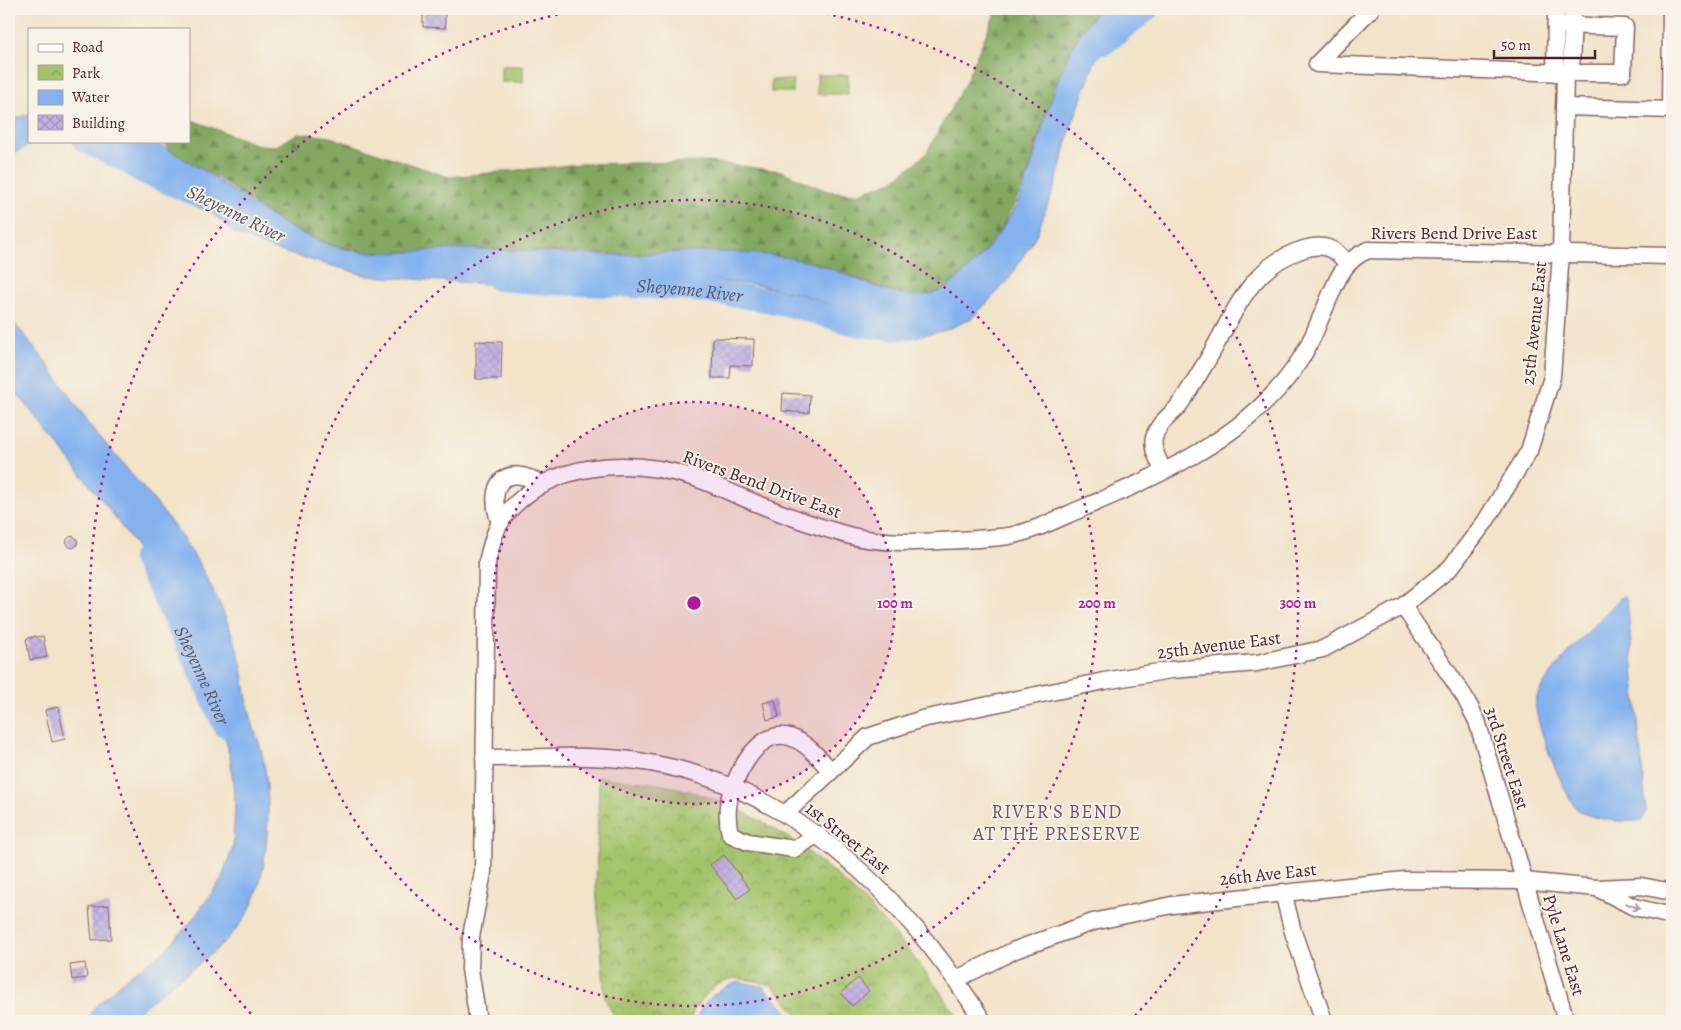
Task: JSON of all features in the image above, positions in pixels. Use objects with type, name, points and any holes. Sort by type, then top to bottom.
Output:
[{"type":"street","points":[[1370,9],[1317,64],[1564,73],[1623,73],[1625,27],[1564,26]]},
{"type":"street","points":[[1556,9],[1564,26]]},
{"type":"street","points":[[1564,26],[1573,9]]},
{"type":"street","points":[[1564,107],[1671,110],[1671,9]]},
{"type":"street","name":"25th Avenue East","points":[[786,813],[830,770],[868,737],[922,719],[1104,681],[1171,670],[1257,663],[1323,649],[1403,606],[1450,568],[1485,522],[1529,452],[1552,377],[1561,253],[1564,26]]},
{"type":"street","points":[[1163,470],[1155,451],[1153,440],[1158,428],[1178,406],[1203,368],[1250,284],[1266,268],[1288,254],[1312,247],[1326,246],[1338,252],[1347,262]]},
{"type":"street","name":"Rivers Bend Drive East","points":[[478,1021],[470,969],[471,937],[483,872],[485,590],[487,562],[500,523],[525,495],[555,478],[582,470],[615,466],[660,469],[696,478],[800,521],[848,536],[893,542],[937,542],[1010,536],[1037,528],[1105,499],[1202,451],[1241,425],[1275,394],[1295,367],[1309,343],[1336,280],[1347,262],[1368,250],[1672,256]]},
{"type":"street","points":[[500,523],[494,499],[495,489],[502,480],[522,475],[543,485]]},
{"type":"street","name":"3rd Street East","points":[[1403,606],[1472,710],[1524,881]]},
{"type":"street","points":[[818,834],[794,849],[748,842],[730,834],[727,822],[728,805],[734,787],[751,754],[762,742],[774,736],[793,738],[806,746],[830,770]]},
{"type":"street","name":"1st Street East","points":[[484,758],[625,760],[652,763],[734,787],[786,813],[818,834],[888,897],[957,979],[983,1021]]},
{"type":"street","name":"26th Ave East","points":[[957,979],[1015,950],[1093,922],[1172,905],[1405,880],[1524,881],[1597,888]]},
{"type":"street","name":"Pyle Lane East","points":[[1524,881],[1566,1021]]},
{"type":"street","points":[[1597,888],[1641,886],[1672,892]]},
{"type":"street","points":[[1597,888],[1634,907],[1672,916]]},
{"type":"street","points":[[1283,892],[1293,932],[1324,1021]]},
{"type":"green space","points":[[997,9],[1100,9],[1072,49],[1044,118],[1027,178],[1003,226],[973,266],[946,288],[923,297],[897,294],[816,263],[503,249],[374,253],[334,246],[289,228],[218,178],[171,152],[163,142],[190,142],[190,119],[258,145],[276,146],[299,133],[330,137],[449,177],[580,164],[707,162],[781,171],[827,191],[856,194],[893,181],[926,154],[966,81]]},
{"type":"green space","points":[[501,66],[523,66],[523,82],[501,82]]},
{"type":"green space","points":[[817,75],[848,75],[848,94],[817,94]]},
{"type":"green space","points":[[771,80],[793,80],[793,92],[771,92]]},
{"type":"green space","points":[[599,777],[678,788],[723,803],[765,823],[804,849],[840,878],[905,946],[961,1021],[803,1021],[773,986],[757,981],[734,978],[714,986],[694,1009],[690,1021],[617,1021],[605,999],[596,887]]},
{"type":"water","points":[[1100,9],[1146,9],[1117,33],[1095,61],[1071,127],[1055,186],[1036,235],[1008,281],[972,318],[946,330],[919,336],[886,327],[847,310],[802,295],[753,284],[680,278],[604,277],[550,278],[503,285],[369,276],[275,250],[234,233],[197,199],[154,171],[88,142],[150,142],[157,144],[204,171],[257,208],[294,230],[314,239],[350,250],[398,252],[480,249],[612,255],[677,252],[747,253],[783,257],[817,264],[884,290],[919,296],[935,293],[950,285],[963,274],[986,250],[1006,222],[1015,207],[1028,176],[1055,88],[1074,45]]},
{"type":"water","points":[[28,114],[28,142],[36,142],[9,155],[9,121]]},
{"type":"water","points":[[9,318],[42,358],[93,428],[168,518],[198,562],[232,633],[242,668],[249,708],[265,770],[268,825],[264,862],[256,895],[247,915],[217,949],[144,1006],[129,1021],[87,1021],[96,1006],[126,978],[165,950],[190,923],[221,880],[233,847],[235,805],[231,762],[221,720],[204,674],[182,629],[136,547],[108,508],[9,383]]},
{"type":"water","points":[[1624,596],[1627,600],[1646,811],[1642,820],[1636,821],[1610,820],[1579,811],[1573,804],[1558,775],[1544,739],[1536,708],[1536,700],[1541,689],[1560,662]]},
{"type":"water","points":[[738,982],[762,986],[797,1021],[697,1021],[699,1013],[707,1001],[723,989]]},
{"type":"building","points":[[423,9],[445,10],[445,28],[423,27]]},
{"type":"building","points":[[713,338],[754,339],[753,366],[731,365],[730,378],[712,378]]},
{"type":"building","points":[[476,341],[502,342],[501,379],[476,379]]},
{"type":"building","points":[[783,393],[810,395],[809,413],[782,411]]},
{"type":"building","points":[[72,536],[78,542],[72,548],[66,542]]},
{"type":"building","points":[[43,636],[47,657],[30,660],[26,639]]},
{"type":"building","points":[[775,700],[779,717],[767,720],[763,703]]},
{"type":"building","points":[[58,707],[65,739],[52,742],[45,710]]},
{"type":"building","points":[[724,855],[750,889],[737,899],[710,865]]},
{"type":"building","points":[[109,905],[111,939],[92,940],[89,907]]},
{"type":"building","points":[[85,963],[87,978],[72,980],[70,965]]},
{"type":"building","points":[[858,978],[869,991],[852,1006],[841,993]]},
{"type":"waterway","name":"Sheyenne River","points":[[1104,43],[1147,9]]},
{"type":"waterway","name":"Sheyenne River","points":[[87,142],[128,162],[141,171],[205,198]]},
{"type":"waterway","name":"Sheyenne River","points":[[498,279],[677,288],[771,301],[873,327],[889,328],[922,324]]},
{"type":"waterway","name":"Sheyenne River","points":[[144,558],[191,651],[225,726]]},
{"type":"district","name":"RIVER'S BEND AT THE PRESERVE","points":[[1057,823]]}]
